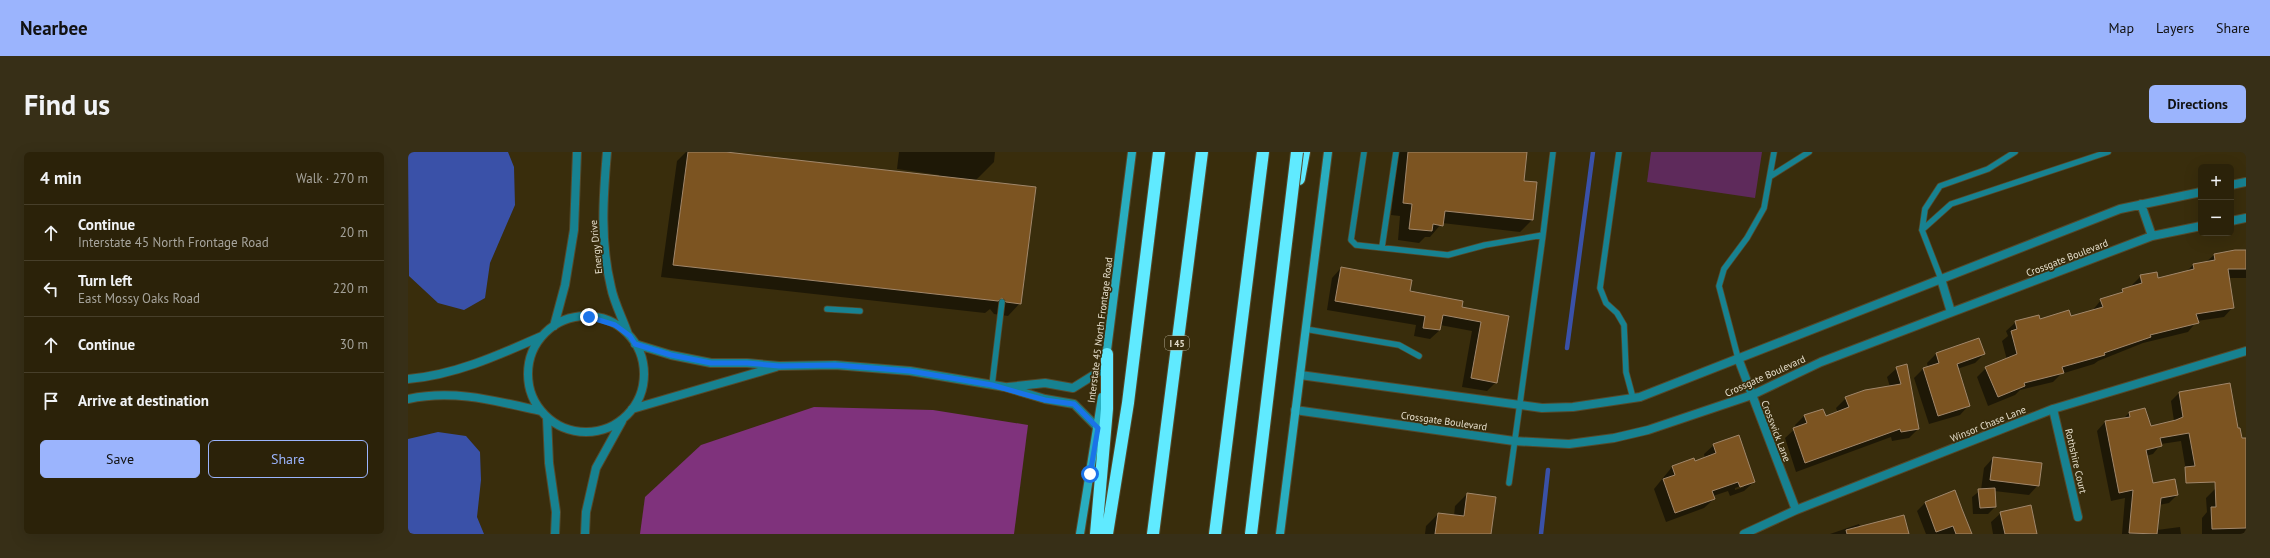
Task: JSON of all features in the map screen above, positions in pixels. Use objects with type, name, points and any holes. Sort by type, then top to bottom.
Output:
[{"type":"highway","points":[[1107,534],[1128,403],[1158,152]]},
{"type":"highway","name":"I 45","points":[[1153,534],[1202,152]]},
{"type":"highway","points":[[1215,534],[1263,152]]},
{"type":"highway","points":[[1250,534],[1297,152]]},
{"type":"highway","points":[[1246,534],[1304,152]]},
{"type":"highway","points":[[1096,534],[1107,409],[1107,354]]},
{"type":"main road","name":"Interstate 45 North Frontage Road","points":[[1080,534],[1098,428],[1132,152]]},
{"type":"main road","points":[[1280,534],[1328,152]]},
{"type":"street","name":"Energy Drive","points":[[554,326],[564,285],[574,230],[577,152]]},
{"type":"street","name":"Energy Drive","points":[[607,152],[602,209],[605,256],[611,289],[630,336]]},
{"type":"street","points":[[2234,185],[2246,182]]},
{"type":"street","points":[[1300,375],[1542,408],[1573,407],[1633,398],[2120,209],[2198,193]]},
{"type":"street","points":[[2141,204],[2152,236]]},
{"type":"street","points":[[2234,220],[2246,218]]},
{"type":"street","name":"Crossgate Boulevard","points":[[1295,410],[1514,441],[1569,444],[1614,438],[1648,430],[1752,395],[1821,362],[2152,236],[2198,227]]},
{"type":"street","points":[[1941,279],[1951,312]]},
{"type":"street","points":[[408,379],[427,377],[490,359],[543,335],[554,326],[571,318],[594,317],[615,325],[630,336],[640,352],[644,372],[641,392],[632,410],[624,418],[606,429],[586,432],[565,428],[547,418],[541,411],[530,390],[528,368],[533,350],[543,335]]},
{"type":"street","points":[[635,344],[671,355],[711,363],[747,363],[779,366],[835,365],[910,371],[1005,387],[1045,400],[1074,404],[1098,428]]},
{"type":"street","name":"Winsor Chase Lane","points":[[1744,534],[1796,510],[2053,409],[2246,351]]},
{"type":"street","name":"Crosswick Lane","points":[[1738,358],[1796,510]]},
{"type":"street","points":[[632,410],[779,366]]},
{"type":"street","points":[[1005,387],[1045,383],[1074,388],[1105,368]]},
{"type":"street","points":[[408,399],[422,396],[462,395],[541,411]]},
{"type":"street","name":"Rothshire Court","points":[[2053,409],[2078,517]]},
{"type":"street","points":[[547,418],[549,463],[556,512],[555,534]]},
{"type":"street","points":[[585,534],[586,512],[596,468],[624,418]]},
{"type":"lane","points":[[1364,152],[1351,240],[1356,245],[1448,255],[1485,245],[1543,235]]},
{"type":"lane","points":[[1382,247],[1396,152]]},
{"type":"lane","points":[[1509,483],[1553,152]]},
{"type":"lane","points":[[1618,152],[1600,288],[1606,303],[1617,313],[1624,325],[1626,372],[1633,398]]},
{"type":"lane","points":[[1738,358],[1719,286],[1724,269],[1747,238],[1764,208],[1771,176],[1774,152]]},
{"type":"lane","points":[[1771,176],[1809,152]]},
{"type":"lane","points":[[1941,279],[1922,230],[1925,209],[1940,186],[1988,169],[2015,152]]},
{"type":"lane","points":[[1922,230],[1951,204],[2108,152]]},
{"type":"lane","points":[[992,385],[1002,302]]},
{"type":"lane","points":[[827,309],[860,311]]},
{"type":"lane","points":[[1305,329],[1399,346],[1419,356]]},
{"type":"shaded area","points":[[1651,152],[1762,152],[1755,198],[1647,182]]},
{"type":"shaded area","points":[[814,407],[933,410],[1028,425],[1014,534],[640,534],[645,497],[701,445]]},
{"type":"water","points":[[408,152],[508,152],[514,167],[515,205],[490,263],[485,298],[464,310],[438,303],[409,276]]},
{"type":"water","points":[[438,432],[466,436],[480,452],[481,480],[477,517],[484,534],[408,534],[408,439]]},
{"type":"building","points":[[688,152],[726,152],[1036,187],[1021,304],[1006,302],[1002,298],[998,301],[673,265]]},
{"type":"building","points":[[1408,152],[1527,152],[1524,181],[1537,182],[1533,220],[1445,211],[1443,226],[1433,224],[1432,231],[1409,229],[1412,204],[1403,203]]},
{"type":"building","points":[[2235,250],[2246,250],[2246,269],[2228,269],[2234,308],[2196,314],[2199,323],[2150,335],[2151,337],[2104,353],[2105,355],[2062,367],[2064,373],[2024,383],[2025,386],[1998,397],[1985,367],[2017,354],[2011,331],[2017,329],[2015,321],[2039,315],[2040,319],[2069,310],[2071,316],[2103,307],[2100,299],[2123,292],[2122,289],[2142,283],[2140,275],[2157,272],[2158,278],[2194,269],[2193,264],[2215,260],[2214,254]]},
{"type":"building","points":[[1341,267],[1412,280],[1410,291],[1463,301],[1462,307],[1509,316],[1497,383],[1471,378],[1481,322],[1443,315],[1440,330],[1423,328],[1425,316],[1335,301]]},
{"type":"building","points":[[1979,338],[1985,354],[1957,364],[1970,406],[1938,416],[1923,368],[1939,363],[1936,353]]},
{"type":"building","points":[[1907,364],[1919,429],[1901,432],[1900,429],[1805,463],[1793,428],[1807,423],[1804,415],[1823,409],[1826,416],[1849,407],[1845,397],[1865,390],[1901,384],[1896,367]]},
{"type":"building","points":[[2230,383],[2238,428],[2240,428],[2242,438],[2246,438],[2246,528],[2212,529],[2211,507],[2216,507],[2215,482],[2186,483],[2185,467],[2195,466],[2189,433],[2160,438],[2162,446],[2146,450],[2153,483],[2175,479],[2178,495],[2161,498],[2157,534],[2129,533],[2133,490],[2119,493],[2105,421],[2130,417],[2129,412],[2145,408],[2151,426],[2176,420],[2183,417],[2179,392]]},
{"type":"building","points":[[1739,435],[1755,482],[1740,487],[1738,482],[1712,491],[1715,499],[1675,513],[1663,479],[1675,475],[1672,466],[1694,458],[1695,461],[1716,453],[1713,444]]},
{"type":"building","points":[[1993,457],[2042,463],[2039,486],[1990,480]]},
{"type":"building","points":[[1995,488],[1996,507],[1980,508],[1978,489]]},
{"type":"building","points":[[1955,490],[1972,534],[1956,534],[1953,526],[1936,532],[1925,502]]},
{"type":"building","points":[[1467,493],[1496,497],[1491,534],[1435,534],[1438,513],[1464,516]]},
{"type":"building","points":[[2031,505],[2037,534],[2005,534],[2000,512]]},
{"type":"building","points":[[1904,515],[1909,534],[1847,534],[1846,530]]},
{"type":"waterway","points":[[1567,348],[1593,152]]},
{"type":"waterway","points":[[1541,534],[1548,470]]},
{"type":"route","points":[[589,317],[598,318],[615,325],[630,336],[635,344],[671,355],[711,363],[747,363],[779,366],[835,365],[910,371],[1005,387],[1045,400],[1074,404],[1098,428],[1090,474]]}]
